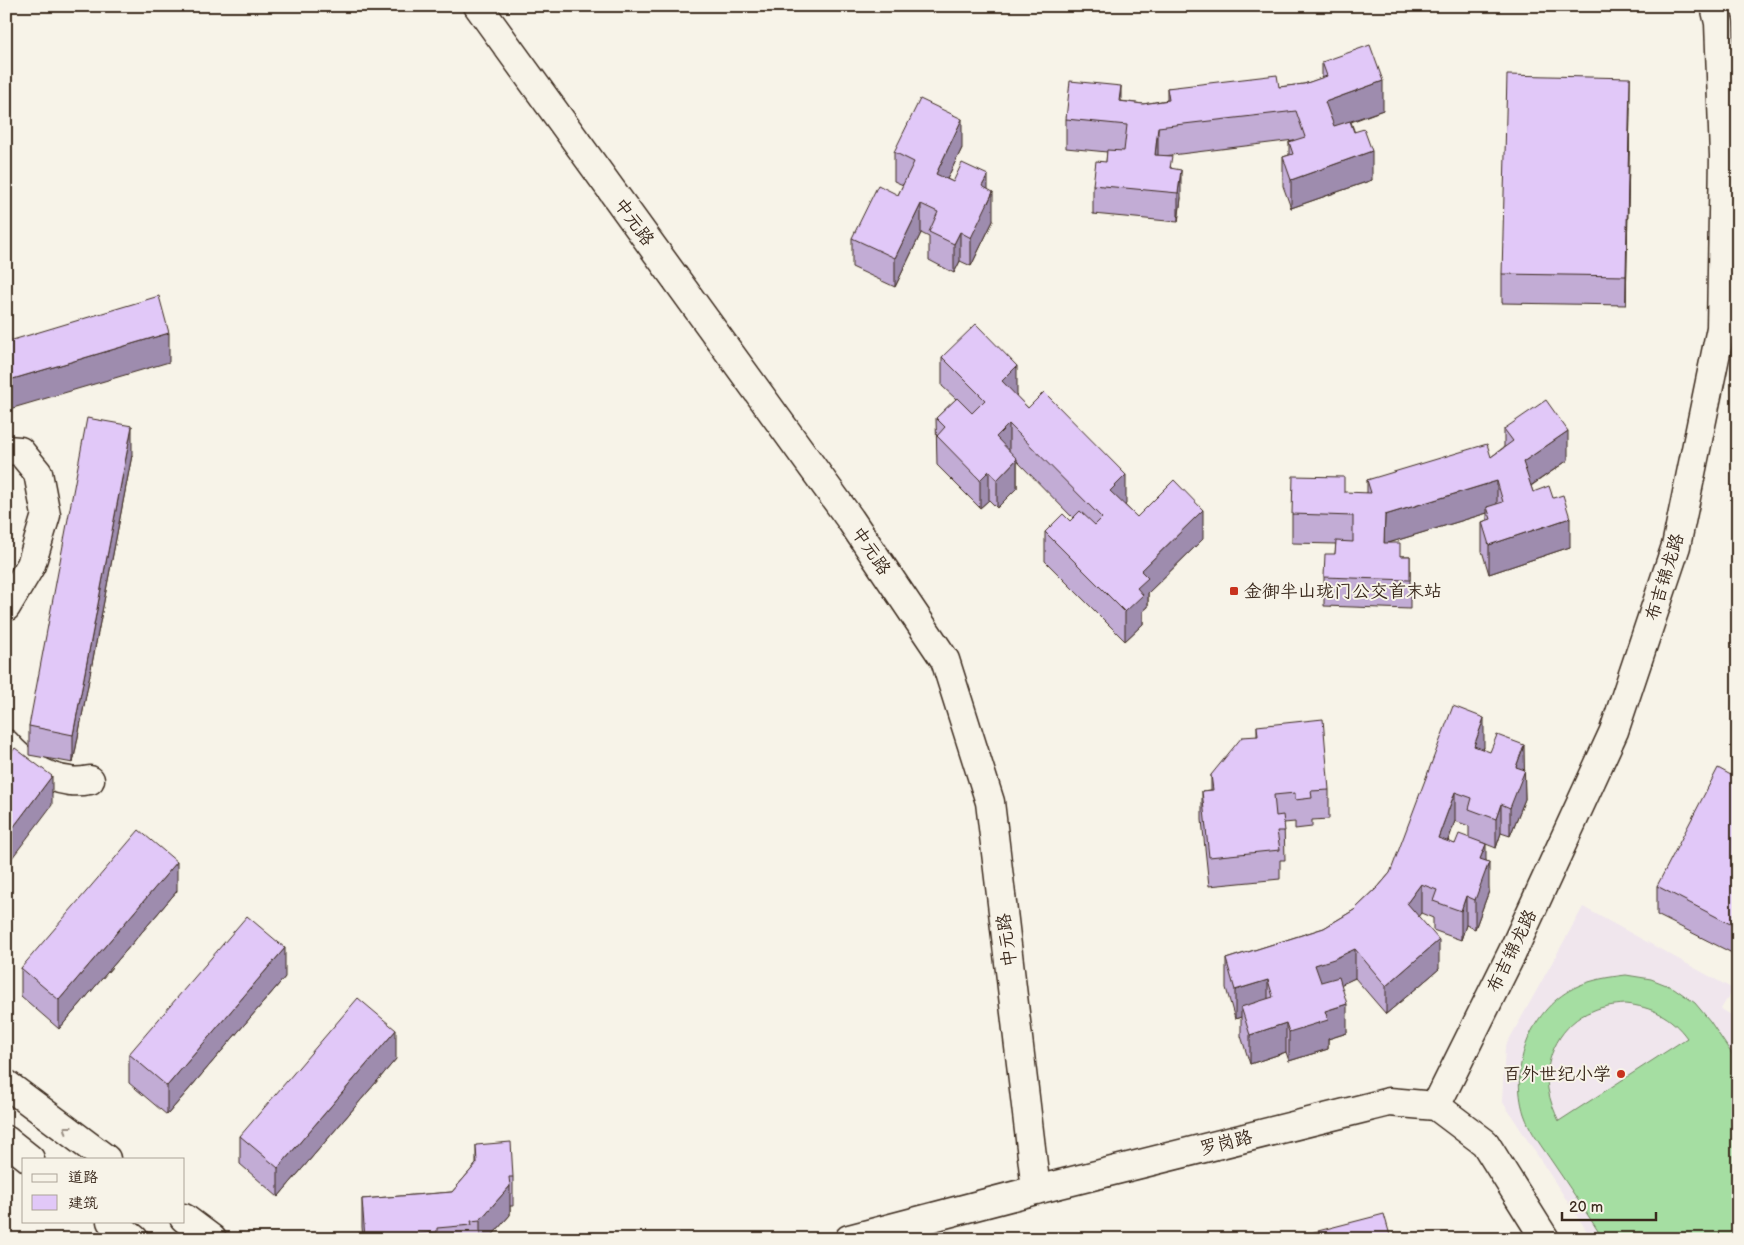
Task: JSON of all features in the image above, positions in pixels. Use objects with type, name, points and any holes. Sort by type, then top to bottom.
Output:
[{"type":"street","name":"中元路","points":[[478,6],[850,519],[945,660],[990,802],[1036,1190]]},
{"type":"street","name":"布吉锦龙路","points":[[1436,1106],[1512,952],[1614,731],[1676,546],[1721,328],[1724,156],[1719,23],[1715,6]]},
{"type":"street","points":[[6,450],[20,451],[38,473],[46,516],[31,565],[6,607]]},
{"type":"street","points":[[6,744],[16,756],[43,773],[70,781],[90,780]]},
{"type":"street","points":[[6,1084],[105,1158]]},
{"type":"street","name":"罗岗路","points":[[848,1239],[1389,1102],[1436,1106]]},
{"type":"street","points":[[1436,1106],[1485,1144],[1545,1239]]},
{"type":"street","points":[[6,1140],[29,1158]]},
{"type":"street","points":[[185,1219],[212,1239]]},
{"type":"street","points":[[112,1222],[134,1239]]},
{"type":"shaded area","name":"百外世纪小学","points":[[1583,907],[1733,989],[1721,1009],[1738,1019],[1738,1239],[1592,1239],[1502,1101],[1505,1047]]},
{"type":"green space","name":"百外世纪小学","points":[[1626,975],[1651,979],[1674,988],[1695,1003],[1710,1021],[1738,1063],[1738,1239],[1603,1239],[1537,1140],[1524,1114],[1520,1096],[1522,1058],[1536,1023],[1548,1008],[1578,986],[1596,980]],"holes":[[[1612,1005],[1635,1005],[1652,1010],[1667,1018],[1687,1038],[1559,1121],[1550,1098],[1547,1077],[1552,1054],[1557,1042],[1572,1023],[1581,1016]]]},
{"type":"building","points":[[1370,45],[1383,81],[1325,102],[1334,126],[1350,121],[1354,132],[1364,129],[1372,151],[1291,180],[1283,157],[1293,154],[1289,142],[1305,137],[1296,111],[1158,127],[1155,155],[1172,156],[1170,168],[1181,170],[1178,193],[1093,185],[1096,161],[1106,162],[1107,150],[1124,151],[1127,125],[1066,119],[1070,81],[1121,86],[1119,101],[1143,104],[1169,100],[1167,88],[1277,75],[1279,87],[1304,84],[1327,76],[1322,62]]},
{"type":"building","points":[[1507,75],[1630,78],[1626,276],[1502,274]]},
{"type":"building","points":[[920,99],[962,119],[936,174],[953,182],[962,163],[988,175],[982,186],[993,192],[971,238],[960,232],[954,244],[929,232],[938,212],[921,204],[895,258],[852,238],[878,185],[898,195],[914,162],[894,152]]},
{"type":"building","points":[[159,296],[169,333],[6,381],[6,342]]},
{"type":"building","points":[[976,324],[1017,366],[1002,381],[1028,408],[1044,392],[1126,475],[1110,491],[1137,517],[1174,480],[1203,510],[1141,571],[1148,578],[1137,588],[1143,595],[1125,612],[1045,532],[1063,514],[1070,521],[1080,511],[1095,525],[1102,518],[1009,424],[996,437],[1017,459],[997,480],[989,471],[980,480],[937,436],[945,427],[936,418],[957,398],[972,413],[985,400],[942,357]]},
{"type":"building","points":[[1546,400],[1568,431],[1523,462],[1533,492],[1549,486],[1553,498],[1563,495],[1570,518],[1489,545],[1482,522],[1491,519],[1487,507],[1503,502],[1497,481],[1385,515],[1384,543],[1400,543],[1400,556],[1410,556],[1410,580],[1324,577],[1325,554],[1335,554],[1336,541],[1353,542],[1353,516],[1292,514],[1293,476],[1344,477],[1344,492],[1371,493],[1367,480],[1487,444],[1491,457],[1513,441],[1504,429]]},
{"type":"building","points":[[87,418],[132,426],[73,735],[29,726]]},
{"type":"building","points":[[1453,706],[1484,718],[1474,746],[1490,752],[1497,735],[1524,745],[1516,767],[1525,770],[1510,808],[1501,804],[1496,819],[1469,809],[1472,798],[1455,792],[1438,838],[1455,844],[1459,834],[1486,844],[1480,859],[1489,862],[1475,900],[1466,896],[1461,911],[1433,901],[1437,890],[1421,884],[1407,903],[1439,940],[1386,986],[1355,949],[1315,965],[1321,982],[1339,977],[1347,1004],[1325,1011],[1328,1020],[1289,1032],[1286,1023],[1250,1035],[1241,1007],[1273,997],[1268,980],[1235,990],[1226,959],[1324,928],[1354,910],[1379,886],[1390,873]]},
{"type":"building","points":[[1323,719],[1329,790],[1311,791],[1312,798],[1295,800],[1295,793],[1274,795],[1276,816],[1283,815],[1285,831],[1277,831],[1280,850],[1209,857],[1202,791],[1213,790],[1211,775],[1242,737],[1258,736],[1257,726]]},
{"type":"building","points":[[15,748],[52,776],[6,837],[6,760]]},
{"type":"building","points":[[1718,768],[1738,779],[1738,928],[1657,886]]},
{"type":"building","points":[[139,830],[177,862],[59,1000],[21,968]]},
{"type":"building","points":[[247,916],[285,948],[167,1086],[129,1054]]},
{"type":"building","points":[[358,998],[396,1030],[278,1168],[240,1136]]},
{"type":"building","points":[[511,1142],[513,1177],[509,1177],[510,1186],[480,1220],[471,1221],[472,1225],[437,1228],[437,1232],[365,1238],[362,1199],[452,1192],[477,1163],[476,1145]]},
{"type":"building","points":[[1384,1214],[1391,1239],[1287,1239]]},
{"type":"place","name":"金御半山珑门公交首末站","points":[[1234,591]]},
{"type":"place","name":"百外世纪小学","points":[[1621,1074]]}]
